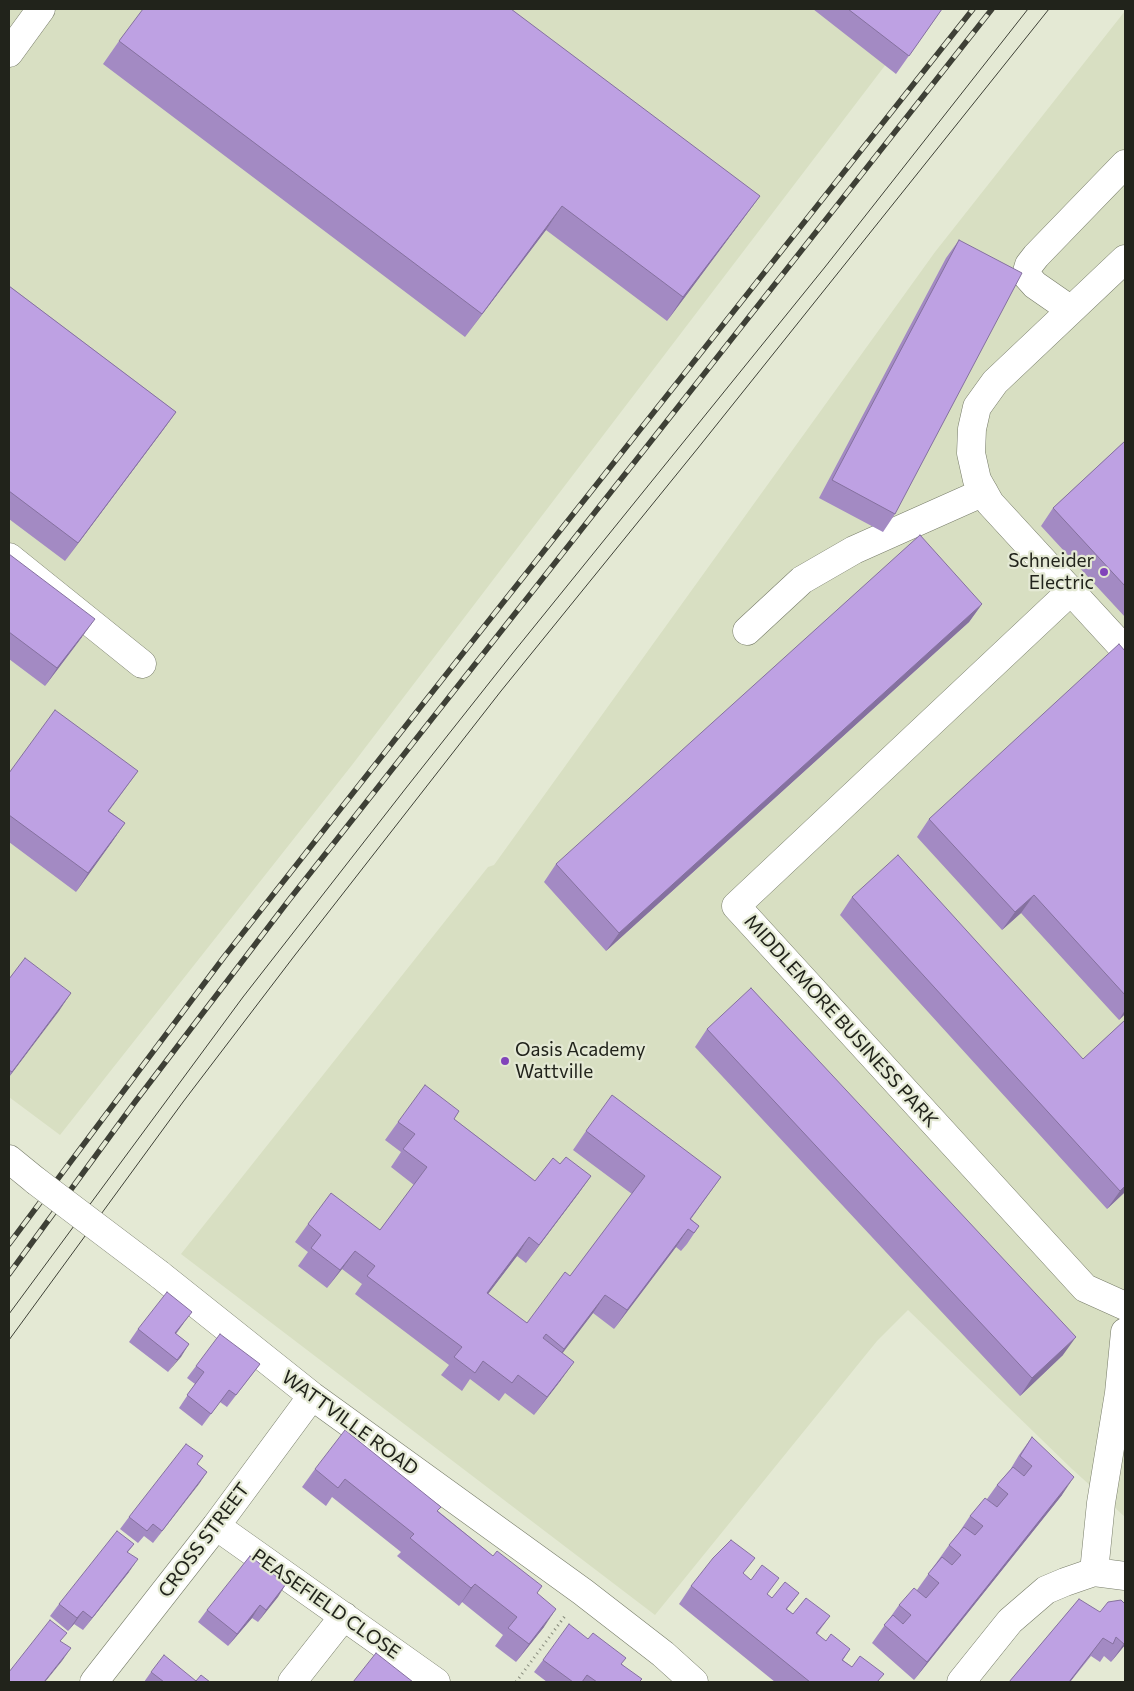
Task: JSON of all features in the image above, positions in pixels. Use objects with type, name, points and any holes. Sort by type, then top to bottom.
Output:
[{"type":"street","points":[[9,53],[41,9]]},
{"type":"street","points":[[1071,310],[1035,285],[1026,275],[1028,265],[1125,164]]},
{"type":"street","points":[[1125,259],[995,382],[977,407],[972,429],[970,453],[976,480],[990,503],[1125,650]]},
{"type":"street","points":[[747,631],[802,580],[854,550],[984,492]]},
{"type":"street","points":[[9,557],[142,664]]},
{"type":"street","name":"MIDDLEMORE BUSINESS PARK","points":[[1071,591],[736,906],[1085,1288],[1125,1306]]},
{"type":"street","name":"WATTVILLE ROAD","points":[[9,1159],[159,1274],[312,1396],[583,1592],[663,1654],[694,1682]]},
{"type":"street","points":[[1094,1572],[1101,1503],[1119,1393],[1125,1332]]},
{"type":"street","name":"CROSS STREET","points":[[94,1682],[216,1526],[312,1396]]},
{"type":"street","name":"PEASEFIELD CLOSE","points":[[216,1526],[436,1682]]},
{"type":"street","points":[[961,1682],[1010,1621],[1046,1590],[1094,1572],[1125,1576]]},
{"type":"street","points":[[292,1682],[344,1616]]},
{"type":"path","points":[[516,1682],[583,1592]]},
{"type":"shaded area","points":[[9,9],[928,9],[352,765],[60,1135],[9,1097]]},
{"type":"shaded area","points":[[1125,11],[1125,1517],[1072,1469],[908,1310],[877,1341],[655,1615],[181,1254],[488,867],[494,865],[935,252]]},
{"type":"building","points":[[143,9],[511,9],[760,196],[683,297],[562,206],[482,314],[119,41]]},
{"type":"building","points":[[848,9],[942,9],[909,56]]},
{"type":"building","points":[[959,240],[1022,273],[895,514],[832,480]]},
{"type":"building","points":[[9,286],[176,412],[78,543],[9,491]]},
{"type":"building","name":"Schneider Electric","points":[[1125,441],[1125,586],[1053,508]]},
{"type":"building","points":[[920,535],[982,604],[619,933],[556,864]]},
{"type":"building","points":[[9,554],[95,619],[57,668],[9,632]]},
{"type":"building","points":[[1119,644],[1125,651],[1125,995],[1034,895],[1015,912],[929,819]]},
{"type":"building","points":[[55,710],[138,771],[108,811],[125,823],[88,873],[9,815],[9,773]]},
{"type":"building","points":[[898,855],[1083,1059],[1125,1020],[1125,1186],[1120,1191],[852,897]]},
{"type":"building","points":[[25,958],[71,993],[12,1072],[9,1070],[9,979]]},
{"type":"building","points":[[751,988],[1076,1337],[1032,1378],[707,1029]]},
{"type":"building","points":[[425,1085],[459,1111],[454,1119],[535,1181],[553,1158],[560,1164],[566,1157],[591,1176],[539,1245],[529,1237],[487,1293],[527,1323],[565,1272],[570,1276],[645,1176],[586,1131],[612,1095],[721,1177],[690,1219],[699,1226],[694,1233],[688,1229],[627,1310],[605,1295],[564,1349],[546,1334],[543,1338],[574,1362],[547,1397],[518,1375],[512,1383],[483,1361],[475,1373],[454,1357],[462,1347],[367,1276],[375,1266],[355,1251],[340,1270],[311,1248],[321,1235],[308,1224],[331,1193],[380,1230],[427,1167],[403,1149],[415,1134],[398,1122]]},
{"type":"building","points":[[167,1292],[192,1312],[175,1333],[189,1344],[177,1360],[138,1329]]},
{"type":"building","points":[[220,1334],[260,1364],[236,1395],[229,1390],[211,1414],[187,1395],[204,1372],[196,1366]]},
{"type":"building","points":[[345,1430],[441,1507],[437,1511],[493,1556],[497,1551],[542,1586],[537,1593],[556,1609],[529,1644],[508,1628],[517,1617],[475,1584],[471,1588],[410,1538],[414,1534],[345,1479],[338,1488],[315,1469]]},
{"type":"building","points":[[1032,1437],[1074,1477],[927,1662],[884,1625],[893,1615],[903,1624],[911,1615],[899,1605],[914,1588],[926,1598],[939,1583],[928,1574],[942,1557],[952,1565],[961,1555],[949,1545],[964,1527],[975,1535],[983,1526],[970,1516],[985,1498],[997,1507],[1008,1494],[997,1485],[1013,1467],[1024,1476],[1032,1466],[1020,1456]]},
{"type":"building","points":[[186,1444],[203,1456],[197,1464],[207,1472],[162,1531],[153,1524],[147,1531],[129,1517]]},
{"type":"building","points":[[117,1531],[134,1544],[127,1552],[138,1559],[92,1618],[83,1611],[77,1618],[59,1604]]},
{"type":"building","points":[[731,1540],[755,1558],[743,1573],[751,1580],[762,1565],[779,1578],[767,1594],[772,1598],[785,1582],[799,1593],[786,1609],[793,1614],[806,1598],[830,1616],[816,1633],[826,1641],[831,1634],[850,1649],[842,1660],[852,1667],[860,1656],[884,1674],[877,1682],[810,1682],[691,1586],[713,1558]]},
{"type":"building","points":[[250,1556],[286,1584],[266,1610],[260,1605],[237,1634],[207,1610]]},
{"type":"building","points":[[1079,1599],[1100,1612],[1108,1602],[1121,1600],[1125,1604],[1124,1644],[1116,1637],[1113,1644],[1103,1638],[1069,1682],[1009,1682]]},
{"type":"building","points":[[50,1620],[67,1633],[60,1641],[71,1648],[44,1682],[9,1682],[9,1672]]},
{"type":"building","points":[[569,1624],[588,1639],[593,1633],[626,1658],[621,1664],[642,1679],[639,1682],[597,1682],[587,1675],[582,1682],[573,1682],[543,1660]]},
{"type":"building","points":[[376,1653],[413,1682],[353,1682]]},
{"type":"building","points":[[164,1655],[196,1681],[201,1675],[210,1682],[164,1682],[151,1672]]},
{"type":"tram line","points":[[9,1314],[243,997],[406,788],[825,267],[1028,9]]},
{"type":"tram line","points":[[9,1340],[183,1102],[501,691],[1049,9]]},
{"type":"railway","points":[[9,1244],[224,957],[973,9]]},
{"type":"railway","points":[[9,1274],[135,1102],[289,900],[992,9]]},
{"type":"place","name":"Schneider Electric","points":[[1104,572]]},
{"type":"place","name":"Oasis Academy Wattville","points":[[505,1061]]}]
